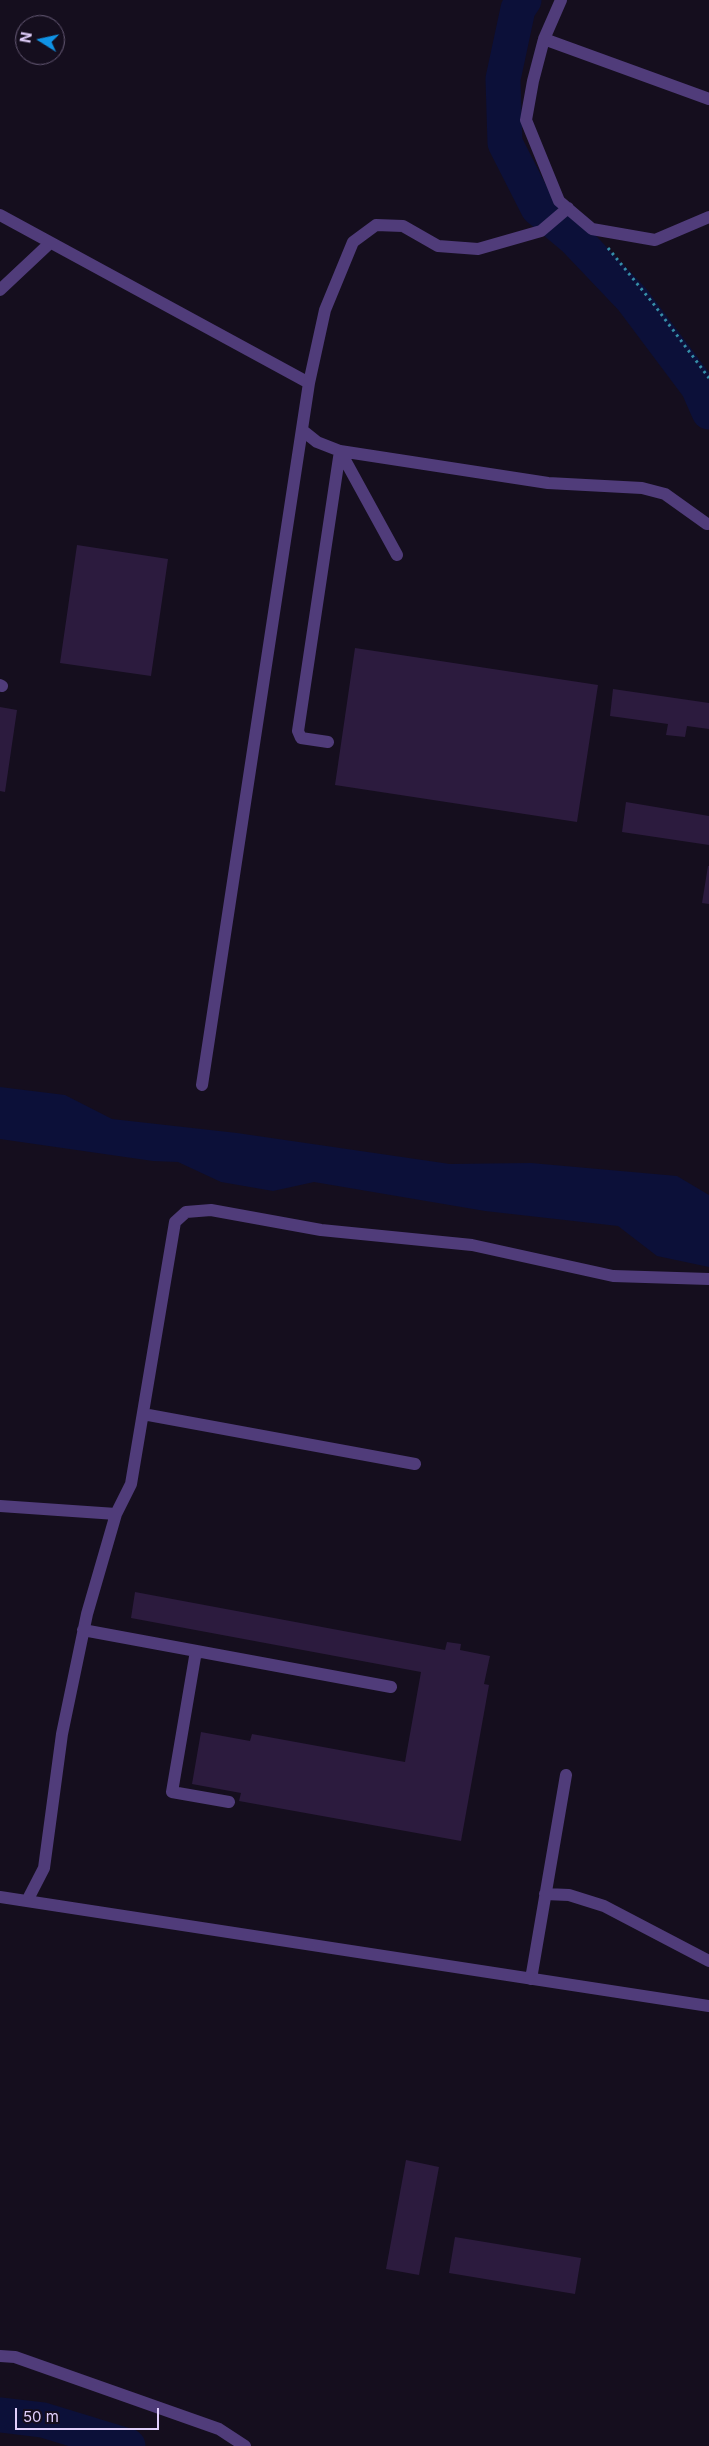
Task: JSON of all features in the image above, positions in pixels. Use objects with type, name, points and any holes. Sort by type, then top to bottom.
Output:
[{"type":"street","points":[[560,0],[544,39],[533,81],[526,120],[559,201],[565,211],[592,229],[655,240],[709,217]]},
{"type":"street","points":[[544,39],[709,99]]},
{"type":"street","points":[[202,1085],[309,383],[325,310],[353,242],[376,225],[403,226],[438,246],[478,249],[541,231],[565,211]]},
{"type":"street","points":[[0,215],[309,383]]},
{"type":"street","points":[[0,290],[50,243]]},
{"type":"street","points":[[302,430],[317,442],[340,451],[548,482],[642,488],[665,494],[706,524]]},
{"type":"street","points":[[340,451],[397,555]]},
{"type":"street","points":[[328,742],[302,738],[298,732],[340,451]]},
{"type":"street","points":[[28,1901],[44,1868],[62,1734],[83,1630],[116,1514],[131,1484],[175,1222],[186,1212],[211,1210],[321,1230],[472,1246],[613,1276],[709,1279]]},
{"type":"street","points":[[143,1414],[415,1464]]},
{"type":"street","points":[[0,1506],[116,1514]]},
{"type":"street","points":[[83,1630],[391,1687]]},
{"type":"street","points":[[196,1651],[172,1792],[229,1802]]},
{"type":"street","points":[[531,1979],[566,1775]]},
{"type":"street","points":[[546,1894],[569,1894],[604,1906],[709,1961]]},
{"type":"street","points":[[0,1897],[709,2006]]},
{"type":"street","points":[[0,2356],[15,2358],[219,2429],[245,2446]]},
{"type":"path","points":[[592,229],[652,302],[709,378]]},
{"type":"shaded area","points":[[0,1087],[65,1095],[112,1119],[237,1133],[450,1164],[531,1163],[677,1176],[709,1195],[709,1267],[657,1256],[618,1226],[485,1211],[314,1182],[273,1191],[221,1182],[178,1162],[153,1161],[0,1139]]},
{"type":"building","points":[[77,545],[168,559],[151,676],[60,663]]},
{"type":"building","points":[[355,648],[598,685],[577,822],[335,785]]},
{"type":"building","points":[[613,689],[709,703],[709,729],[687,726],[685,737],[666,735],[668,724],[610,716]]},
{"type":"building","points":[[0,707],[17,710],[5,792],[0,791]]},
{"type":"building","points":[[626,802],[709,816],[709,845],[622,832]]},
{"type":"building","points":[[709,866],[709,904],[702,903]]},
{"type":"building","points":[[135,1592],[445,1650],[447,1642],[461,1644],[460,1650],[490,1656],[484,1684],[489,1685],[461,1841],[239,1801],[241,1793],[192,1784],[201,1732],[250,1741],[252,1734],[405,1762],[421,1672],[131,1618]]},
{"type":"building","points":[[406,2160],[439,2167],[419,2275],[386,2269]]},
{"type":"building","points":[[455,2237],[581,2258],[575,2294],[449,2273]]},
{"type":"waterway","points":[[524,0],[518,9],[503,79],[505,143],[538,208],[574,238],[632,299],[698,387],[709,412]]},
{"type":"waterway","points":[[0,2415],[43,2420],[128,2446]]}]
